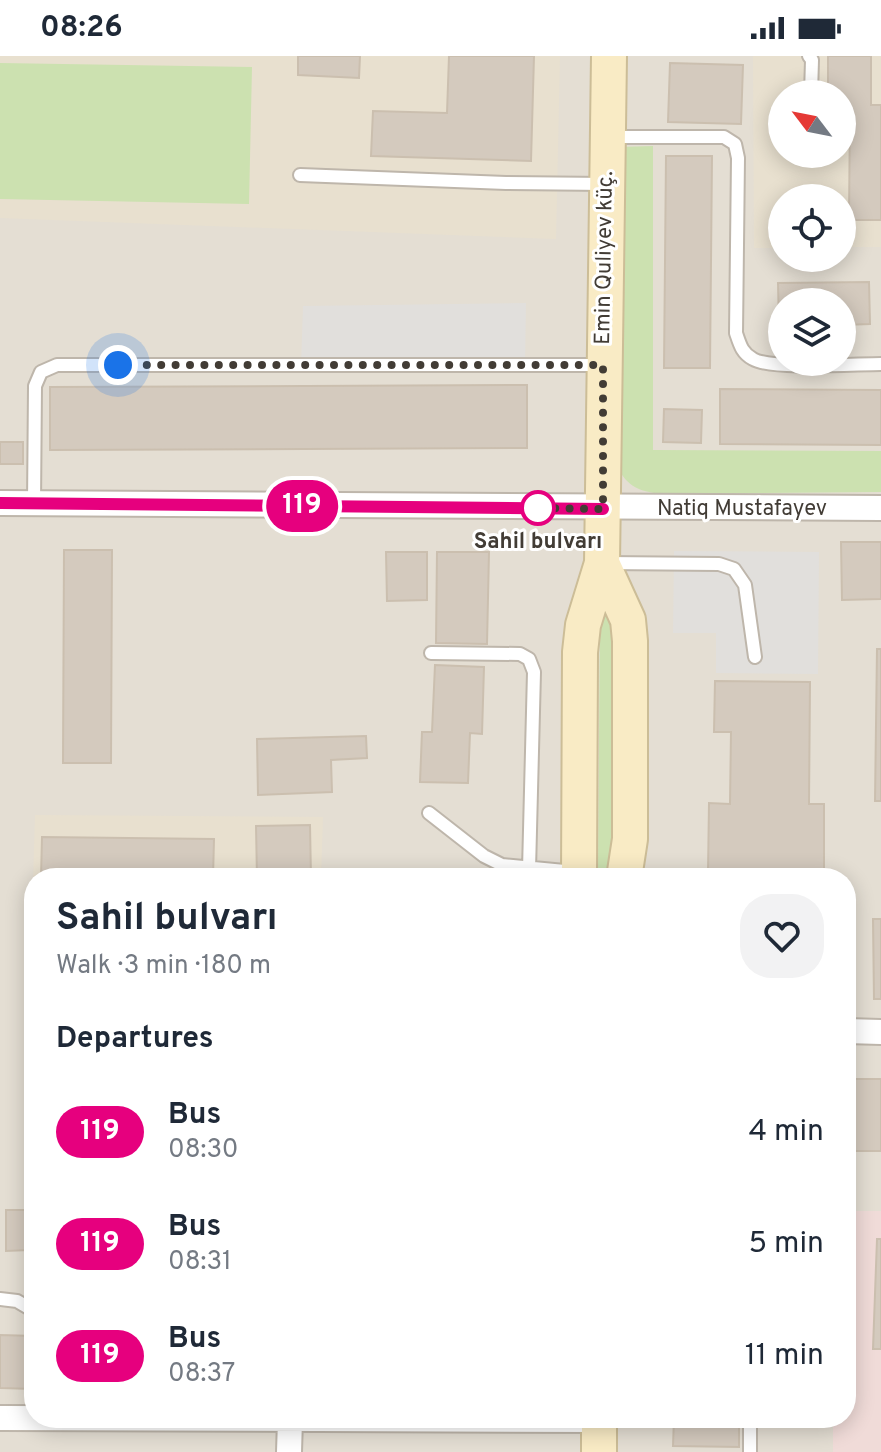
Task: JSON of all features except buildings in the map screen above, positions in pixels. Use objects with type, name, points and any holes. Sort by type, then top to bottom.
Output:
[{"type":"street","name":"Emin Quliyev küç.","points":[[602,563],[609,56]]},
{"type":"street","name":"Natiq Mustafayev","points":[[0,503],[603,509],[881,508]]},
{"type":"street","points":[[578,868],[580,652],[583,625],[602,563]]},
{"type":"street","points":[[602,563],[628,620],[630,641],[630,839],[626,868]]},
{"type":"street","points":[[856,1031],[881,1032]]},
{"type":"street","points":[[0,1418],[24,1418]]},
{"type":"street","points":[[289,1452],[290,1428]]},
{"type":"street","points":[[543,1428],[599,1430]]},
{"type":"lane","points":[[809,56],[812,60],[811,80]]},
{"type":"lane","points":[[608,137],[724,137],[735,144],[738,158],[736,333],[742,351],[755,361],[773,364],[881,364]]},
{"type":"lane","points":[[300,175],[606,184]]},
{"type":"lane","points":[[34,504],[35,386],[41,372],[57,365],[603,365]]},
{"type":"lane","points":[[602,563],[719,564],[734,569],[745,585],[755,657]]},
{"type":"lane","points":[[431,653],[520,654],[529,659],[534,672],[529,868]]},
{"type":"lane","points":[[429,813],[484,856],[502,865],[518,868]]},
{"type":"lane","points":[[0,1299],[24,1305]]},
{"type":"lane","points":[[750,1428],[750,1452]]},
{"type":"shaded area","points":[[0,56],[881,56],[881,1452],[0,1452]]},
{"type":"shaded area","points":[[0,56],[560,56],[556,239],[0,218]]},
{"type":"shaded area","points":[[753,56],[881,56],[881,247],[856,247],[856,184],[768,184],[768,248],[754,248]]},
{"type":"shaded area","points":[[526,303],[525,365],[301,365],[303,306]]},
{"type":"shaded area","points":[[674,551],[819,552],[818,674],[716,673],[716,633],[673,633]]},
{"type":"shaded area","points":[[35,815],[323,817],[321,868],[33,868]]},
{"type":"shaded area","points":[[856,1211],[881,1211],[881,1452],[833,1452],[833,1428],[856,1428]]},
{"type":"green space","points":[[0,63],[252,67],[249,204],[0,199]]},
{"type":"green space","points":[[653,146],[653,450],[881,451],[881,492],[660,494],[635,487],[618,468],[619,147]]},
{"type":"green space","points":[[600,615],[614,616],[611,868],[598,868]]},
{"type":"bus line","name":"119","points":[[0,503],[603,509]]},
{"type":"place","name":"Sahil bulvarı","points":[[538,508]]},
{"type":"route","points":[[118,365],[603,365],[603,509],[538,508]]}]
